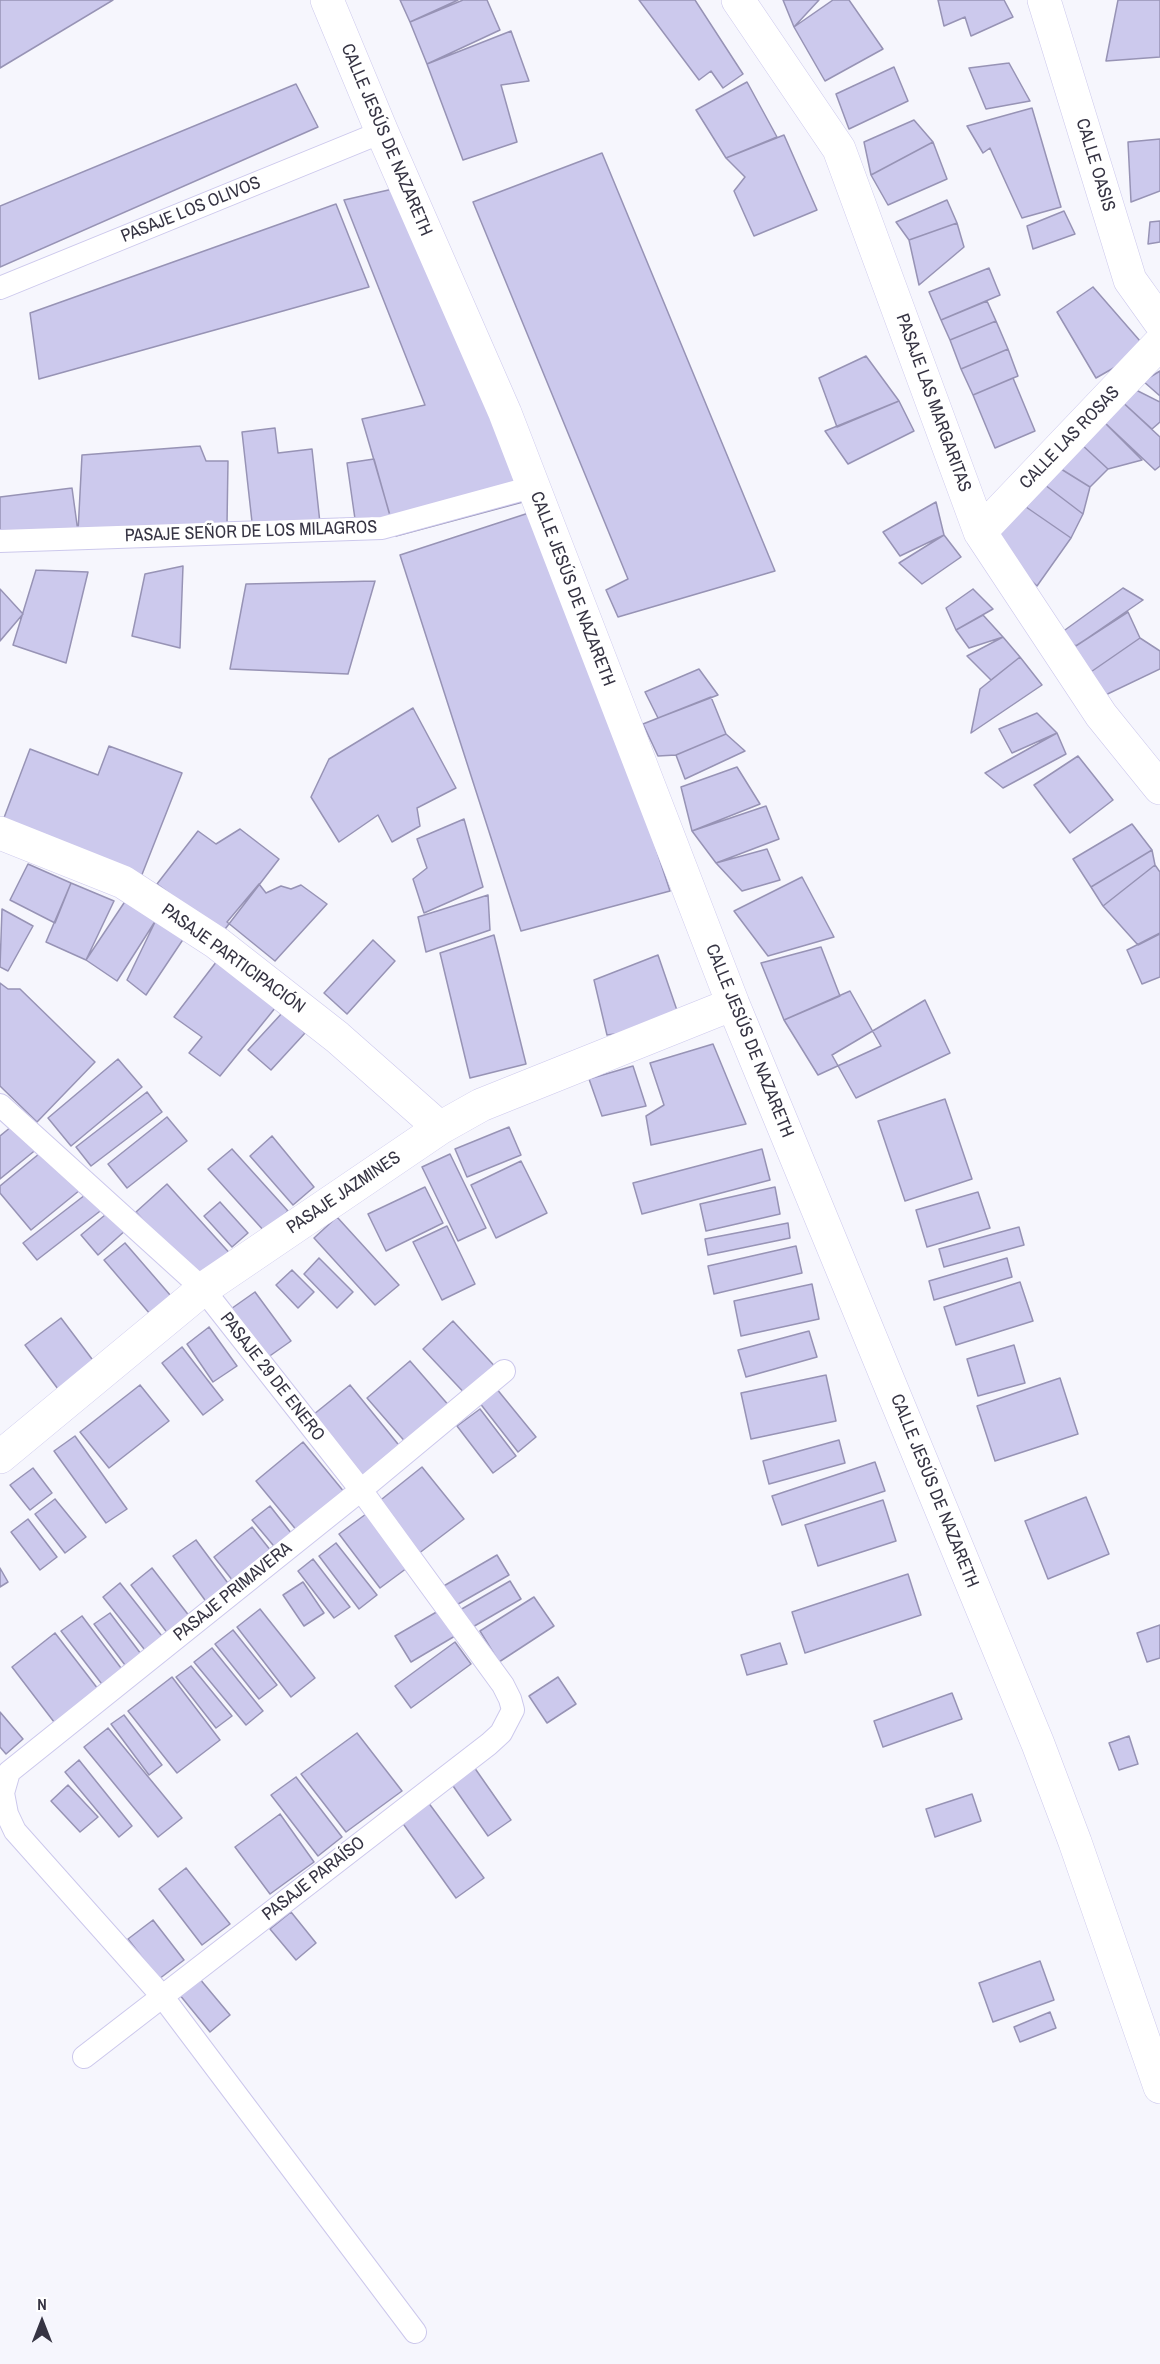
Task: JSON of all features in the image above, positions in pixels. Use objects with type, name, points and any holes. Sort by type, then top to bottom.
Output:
[{"type":"street","name":"CALLE JESÚS DE NAZARETH","points":[[327,0],[505,413],[733,1004],[1038,1744],[1075,1842],[1160,2087]]},
{"type":"street","name":"PASAJE LAS MARGARITAS","points":[[738,0],[839,149],[981,532],[1101,715],[1157,777]]},
{"type":"street","name":"CALLE OASIS","points":[[1044,0],[1130,280],[1160,322]]},
{"type":"street","name":"CALLE LAS ROSAS","points":[[981,532],[1160,344]]},
{"type":"street","name":"PASAJE PARTICIPACIÓN","points":[[0,833],[123,882],[217,943],[338,1037],[440,1128]]},
{"type":"street","name":"PASAJE JAZMINES","points":[[0,1457],[203,1289],[440,1128],[481,1105],[733,1004]]},
{"type":"lane","name":"PASAJE LOS OLIVOS","points":[[0,288],[382,132]]},
{"type":"lane","name":"PASAJE SEÑOR DE LOS MILAGROS","points":[[0,541],[382,528],[532,487]]},
{"type":"lane","name":"PASAJE 29 DE ENERO","points":[[0,1105],[203,1289],[360,1490],[503,1685]]},
{"type":"lane","name":"PASAJE PRIMAVERA","points":[[162,1996],[15,1831],[7,1814],[3,1793],[9,1772],[360,1490],[504,1371]]},
{"type":"lane","name":"PASAJE PARAÍSO","points":[[84,2057],[489,1744],[501,1733],[513,1710],[503,1685]]},
{"type":"lane","points":[[162,1996],[415,2332]]},
{"type":"building","points":[[0,0],[113,0],[0,68]]},
{"type":"building","points":[[400,0],[458,0],[410,22]]},
{"type":"building","points":[[463,0],[487,0],[500,30],[427,64],[410,22]]},
{"type":"building","points":[[639,0],[695,0],[743,74],[723,88],[711,71],[699,80]]},
{"type":"building","points":[[783,0],[819,0],[794,27]]},
{"type":"building","points":[[833,0],[849,0],[883,49],[825,81],[794,27]]},
{"type":"building","points":[[938,0],[1004,0],[1013,17],[971,36],[965,17],[944,26]]},
{"type":"building","points":[[1118,0],[1160,0],[1160,57],[1106,61]]},
{"type":"building","points":[[511,31],[529,81],[501,85],[517,142],[463,160],[427,64]]},
{"type":"building","points":[[1009,63],[1030,101],[986,109],[969,68]]},
{"type":"building","points":[[894,67],[908,101],[849,129],[836,94]]},
{"type":"building","points":[[747,82],[777,137],[726,158],[696,110]]},
{"type":"building","points":[[296,84],[318,127],[0,267],[0,206]]},
{"type":"building","points":[[1032,108],[1061,207],[1022,218],[990,148],[983,153],[967,126]]},
{"type":"building","points":[[914,120],[933,142],[871,175],[864,142]]},
{"type":"building","points":[[784,135],[817,210],[754,236],[734,191],[745,177],[726,158]]},
{"type":"building","points":[[1160,139],[1160,191],[1131,202],[1128,142]]},
{"type":"building","points":[[933,142],[947,179],[888,205],[871,175]]},
{"type":"building","points":[[602,153],[775,571],[618,617],[606,590],[628,579],[473,202]]},
{"type":"building","points":[[393,189],[534,499],[396,536],[362,419],[425,405],[344,200]]},
{"type":"building","points":[[947,200],[957,223],[909,240],[896,222]]},
{"type":"building","points":[[336,204],[369,287],[39,379],[30,313]]},
{"type":"building","points":[[1064,211],[1075,234],[1033,249],[1027,226]]},
{"type":"building","points":[[1160,221],[1160,242],[1148,244],[1150,222]]},
{"type":"building","points":[[957,223],[964,247],[919,285],[909,240]]},
{"type":"building","points":[[989,268],[1000,295],[941,320],[929,292]]},
{"type":"building","points":[[1093,287],[1147,349],[1096,378],[1057,312]]},
{"type":"building","points":[[987,301],[996,321],[950,340],[941,320]]},
{"type":"building","points":[[996,321],[1008,349],[961,369],[950,340]]},
{"type":"building","points":[[1008,349],[1018,376],[973,395],[961,369]]},
{"type":"building","points":[[866,356],[899,401],[837,427],[819,378]]},
{"type":"building","points":[[1160,371],[1160,402],[1132,388]]},
{"type":"building","points":[[1013,378],[1035,431],[995,448],[973,395]]},
{"type":"building","points":[[1143,381],[1160,396],[1160,422],[1152,429],[1118,398]]},
{"type":"building","points":[[1118,398],[1160,437],[1160,466],[1155,470],[1103,421]]},
{"type":"building","points":[[899,401],[914,431],[848,464],[825,431]]},
{"type":"building","points":[[1103,421],[1142,460],[1108,469],[1081,444]]},
{"type":"building","points":[[275,428],[278,453],[312,449],[320,523],[253,531],[242,432]]},
{"type":"building","points":[[1081,444],[1108,469],[1090,487],[1061,469]]},
{"type":"building","points":[[200,446],[206,461],[228,461],[227,524],[78,532],[82,455]]},
{"type":"building","points":[[374,459],[392,523],[356,526],[347,463]]},
{"type":"building","points":[[1061,469],[1090,487],[1083,514],[1045,485]]},
{"type":"building","points":[[1045,485],[1083,514],[1071,538],[1026,507]]},
{"type":"building","points":[[72,488],[78,532],[0,542],[0,497]]},
{"type":"building","points":[[936,502],[944,535],[900,556],[883,532]]},
{"type":"building","points":[[1026,507],[1071,538],[1037,586],[991,542]]},
{"type":"building","points":[[544,508],[670,891],[521,931],[400,555]]},
{"type":"building","points":[[944,535],[961,557],[922,584],[899,563]]},
{"type":"building","points":[[183,566],[180,648],[132,636],[145,574]]},
{"type":"building","points":[[36,570],[88,572],[66,663],[13,645]]},
{"type":"building","points":[[375,581],[348,674],[230,669],[246,584]]},
{"type":"building","points":[[1123,588],[1143,600],[1076,646],[1058,635]]},
{"type":"building","points":[[0,589],[23,614],[0,641]]},
{"type":"building","points":[[973,589],[993,609],[956,630],[946,608]]},
{"type":"building","points":[[1128,612],[1140,638],[1085,676],[1065,653]]},
{"type":"building","points":[[983,615],[1003,637],[969,648],[956,630]]},
{"type":"building","points":[[1003,637],[1020,657],[991,680],[967,656]]},
{"type":"building","points":[[1140,638],[1160,651],[1160,669],[1095,700],[1085,676]]},
{"type":"building","points":[[1020,657],[1042,685],[971,733],[980,689]]},
{"type":"building","points":[[699,669],[718,695],[658,718],[645,692]]},
{"type":"building","points":[[711,697],[726,734],[676,755],[658,756],[643,724]]},
{"type":"building","points":[[413,708],[456,788],[417,808],[420,826],[392,842],[378,815],[339,842],[311,797],[329,759]]},
{"type":"building","points":[[1037,713],[1057,733],[1012,753],[999,729]]},
{"type":"building","points":[[1057,733],[1066,754],[1003,788],[985,773]]},
{"type":"building","points":[[726,734],[745,751],[685,779],[676,755]]},
{"type":"building","points":[[109,746],[182,773],[141,877],[2,823],[30,749],[98,775]]},
{"type":"building","points":[[1078,756],[1113,800],[1070,833],[1034,785]]},
{"type":"building","points":[[737,767],[760,804],[692,831],[681,787]]},
{"type":"building","points":[[766,806],[779,839],[716,863],[692,831]]},
{"type":"building","points":[[464,819],[483,887],[424,913],[413,879],[427,868],[417,839]]},
{"type":"building","points":[[1132,824],[1152,850],[1091,887],[1073,859]]},
{"type":"building","points":[[240,829],[279,859],[222,933],[157,884],[198,831],[216,844]]},
{"type":"building","points":[[767,849],[780,880],[742,891],[716,863]]},
{"type":"building","points":[[1152,850],[1155,865],[1103,906],[1091,887]]},
{"type":"building","points":[[28,864],[71,883],[55,923],[10,900]]},
{"type":"building","points":[[1155,865],[1160,872],[1160,934],[1138,945],[1103,906]]},
{"type":"building","points":[[802,877],[834,937],[768,956],[734,911]]},
{"type":"building","points":[[71,883],[114,901],[86,960],[46,942]]},
{"type":"building","points":[[259,884],[266,893],[281,886],[291,889],[301,885],[327,904],[275,961],[227,922]]},
{"type":"building","points":[[488,895],[490,930],[426,952],[418,917]]},
{"type":"building","points":[[126,900],[156,920],[117,981],[86,960]]},
{"type":"building","points":[[2,909],[33,926],[8,971],[0,967]]},
{"type":"building","points":[[156,920],[186,935],[146,995],[127,980]]},
{"type":"building","points":[[1160,933],[1160,977],[1142,984],[1127,950]]},
{"type":"building","points":[[494,935],[526,1064],[470,1078],[440,953]]},
{"type":"building","points":[[373,940],[395,961],[347,1014],[324,993]]},
{"type":"building","points":[[821,947],[840,996],[784,1020],[761,963]]},
{"type":"building","points":[[658,955],[682,1025],[607,1035],[594,980]]},
{"type":"building","points":[[217,961],[280,1002],[220,1076],[189,1053],[202,1037],[174,1017]]},
{"type":"building","points":[[0,983],[8,989],[20,989],[95,1062],[37,1122],[0,1086]]},
{"type":"building","points":[[850,991],[881,1046],[818,1075],[784,1020]]},
{"type":"building","points":[[925,1000],[950,1053],[856,1098],[832,1055]]},
{"type":"building","points":[[283,1012],[305,1033],[271,1070],[248,1050]]},
{"type":"building","points":[[713,1044],[746,1124],[651,1145],[646,1116],[664,1105],[650,1063]]},
{"type":"building","points":[[118,1059],[142,1087],[71,1146],[48,1118]]},
{"type":"building","points":[[633,1066],[646,1106],[602,1116],[589,1079]]},
{"type":"building","points":[[147,1092],[162,1112],[91,1166],[76,1147]]},
{"type":"building","points":[[945,1099],[972,1179],[905,1201],[878,1121]]},
{"type":"building","points":[[167,1117],[187,1141],[127,1188],[108,1164]]},
{"type":"building","points":[[17,1122],[38,1148],[0,1179],[0,1136]]},
{"type":"building","points":[[509,1127],[521,1155],[467,1177],[455,1149]]},
{"type":"building","points":[[272,1136],[314,1187],[293,1205],[250,1156]]},
{"type":"building","points":[[45,1149],[80,1190],[31,1230],[0,1193],[0,1186]]},
{"type":"building","points":[[232,1149],[288,1211],[265,1232],[208,1169]]},
{"type":"building","points":[[762,1149],[770,1180],[642,1214],[633,1183]]},
{"type":"building","points":[[450,1154],[486,1228],[458,1241],[422,1167]]},
{"type":"building","points":[[521,1161],[547,1213],[496,1238],[471,1185]]},
{"type":"building","points":[[167,1184],[234,1258],[202,1286],[136,1212]]},
{"type":"building","points":[[425,1187],[443,1223],[386,1251],[368,1214]]},
{"type":"building","points":[[775,1187],[780,1214],[706,1231],[700,1204]]},
{"type":"building","points":[[94,1188],[108,1205],[37,1260],[23,1243]]},
{"type":"building","points":[[978,1192],[990,1228],[927,1247],[916,1210]]},
{"type":"building","points":[[220,1202],[248,1233],[232,1247],[204,1216]]},
{"type":"building","points":[[111,1210],[127,1229],[98,1255],[81,1235]]},
{"type":"building","points":[[337,1217],[399,1285],[375,1305],[314,1238]]},
{"type":"building","points":[[788,1223],[790,1238],[708,1255],[705,1239]]},
{"type":"building","points":[[447,1226],[475,1284],[442,1300],[413,1242]]},
{"type":"building","points":[[1019,1227],[1024,1245],[944,1267],[939,1249]]},
{"type":"building","points":[[125,1243],[177,1303],[156,1321],[104,1260]]},
{"type":"building","points":[[796,1246],[802,1273],[714,1294],[708,1266]]},
{"type":"building","points":[[319,1258],[353,1292],[337,1308],[304,1274]]},
{"type":"building","points":[[1007,1258],[1012,1277],[934,1300],[929,1281]]},
{"type":"building","points":[[292,1270],[314,1292],[298,1308],[276,1285]]},
{"type":"building","points":[[1020,1282],[1033,1321],[956,1345],[944,1307]]},
{"type":"building","points":[[812,1284],[819,1319],[741,1336],[734,1301]]},
{"type":"building","points":[[255,1292],[291,1341],[264,1360],[228,1311]]},
{"type":"building","points":[[61,1318],[98,1367],[61,1393],[25,1345]]},
{"type":"building","points":[[453,1321],[500,1372],[470,1399],[423,1349]]},
{"type":"building","points":[[209,1327],[237,1366],[213,1382],[187,1344]]},
{"type":"building","points":[[809,1331],[817,1357],[746,1377],[738,1350]]},
{"type":"building","points":[[1014,1345],[1025,1383],[978,1396],[967,1359]]},
{"type":"building","points":[[182,1347],[223,1400],[203,1415],[162,1363]]},
{"type":"building","points":[[410,1361],[451,1408],[408,1445],[367,1398]]},
{"type":"building","points":[[826,1375],[836,1421],[751,1439],[741,1393]]},
{"type":"building","points":[[1060,1378],[1078,1434],[995,1461],[977,1406]]},
{"type":"building","points":[[140,1385],[169,1421],[109,1468],[80,1432]]},
{"type":"building","points":[[350,1385],[402,1449],[359,1483],[308,1419]]},
{"type":"building","points":[[496,1388],[536,1437],[518,1452],[479,1402]]},
{"type":"building","points":[[480,1409],[516,1456],[493,1473],[457,1426]]},
{"type":"building","points":[[75,1436],[127,1509],[106,1523],[54,1451]]},
{"type":"building","points":[[839,1440],[845,1463],[769,1484],[763,1461]]},
{"type":"building","points":[[303,1442],[345,1493],[298,1532],[256,1481]]},
{"type":"building","points":[[875,1462],[885,1491],[782,1525],[772,1496]]},
{"type":"building","points":[[422,1467],[464,1519],[418,1554],[377,1503]]},
{"type":"building","points":[[33,1468],[52,1493],[30,1510],[10,1485]]},
{"type":"building","points":[[1086,1497],[1109,1554],[1048,1579],[1025,1521]]},
{"type":"building","points":[[55,1499],[86,1537],[65,1553],[35,1514]]},
{"type":"building","points":[[883,1500],[896,1541],[818,1566],[805,1525]]},
{"type":"building","points":[[270,1506],[295,1538],[278,1551],[252,1520]]},
{"type":"building","points":[[366,1514],[407,1568],[380,1588],[339,1534]]},
{"type":"building","points":[[28,1519],[57,1557],[40,1570],[11,1532]]},
{"type":"building","points":[[252,1527],[275,1556],[237,1586],[214,1557]]},
{"type":"building","points":[[196,1540],[233,1590],[210,1607],[173,1556]]},
{"type":"building","points":[[336,1543],[377,1595],[359,1609],[319,1556]]},
{"type":"building","points":[[497,1555],[509,1575],[453,1607],[442,1587]]},
{"type":"building","points":[[313,1559],[350,1607],[334,1618],[298,1571]]},
{"type":"building","points":[[0,1568],[8,1582],[0,1587]]},
{"type":"building","points":[[152,1568],[197,1626],[175,1643],[131,1585]]},
{"type":"building","points":[[908,1574],[921,1615],[805,1653],[792,1612]]},
{"type":"building","points":[[510,1581],[521,1599],[471,1628],[460,1610]]},
{"type":"building","points":[[303,1582],[324,1613],[304,1626],[283,1595]]},
{"type":"building","points":[[120,1583],[169,1645],[152,1659],[103,1597]]},
{"type":"building","points":[[534,1597],[554,1626],[499,1662],[480,1631]]},
{"type":"building","points":[[260,1609],[315,1678],[291,1697],[237,1627]]},
{"type":"building","points":[[440,1610],[455,1636],[411,1662],[395,1636]]},
{"type":"building","points":[[110,1613],[147,1662],[131,1673],[94,1624]]},
{"type":"building","points":[[82,1616],[127,1676],[108,1692],[61,1631]]},
{"type":"building","points":[[1160,1625],[1160,1658],[1147,1662],[1137,1633]]},
{"type":"building","points":[[233,1630],[277,1685],[259,1699],[215,1644]]},
{"type":"building","points":[[55,1633],[108,1702],[64,1735],[12,1667]]},
{"type":"building","points":[[455,1642],[471,1664],[411,1708],[395,1686]]},
{"type":"building","points":[[780,1643],[787,1664],[747,1675],[741,1655]]},
{"type":"building","points":[[212,1648],[263,1711],[246,1725],[194,1662]]},
{"type":"building","points":[[191,1666],[232,1716],[216,1728],[176,1677]]},
{"type":"building","points":[[172,1677],[220,1740],[177,1773],[128,1711]]},
{"type":"building","points":[[558,1677],[576,1704],[547,1723],[529,1696]]},
{"type":"building","points":[[952,1693],[962,1719],[883,1747],[874,1721]]},
{"type":"building","points":[[0,1712],[23,1739],[6,1754],[0,1747]]},
{"type":"building","points":[[124,1715],[162,1765],[149,1775],[111,1724]]},
{"type":"building","points":[[108,1728],[182,1818],[158,1837],[84,1747]]},
{"type":"building","points":[[357,1733],[402,1791],[346,1832],[301,1774]]},
{"type":"building","points":[[1129,1736],[1138,1764],[1119,1770],[1109,1743]]},
{"type":"building","points":[[79,1760],[132,1826],[119,1837],[65,1772]]},
{"type":"building","points":[[474,1767],[511,1820],[488,1836],[451,1783]]},
{"type":"building","points":[[296,1777],[342,1837],[318,1856],[271,1795]]},
{"type":"building","points":[[68,1785],[98,1817],[80,1832],[51,1801]]},
{"type":"building","points":[[972,1794],[981,1821],[935,1837],[926,1809]]},
{"type":"building","points":[[425,1798],[484,1878],[456,1898],[399,1818]]},
{"type":"building","points":[[280,1814],[314,1862],[270,1894],[235,1847]]},
{"type":"building","points":[[186,1868],[230,1924],[202,1945],[159,1889]]},
{"type":"building","points":[[291,1912],[316,1943],[296,1960],[270,1929]]},
{"type":"building","points":[[153,1920],[184,1960],[159,1979],[128,1939]]},
{"type":"building","points":[[1040,1961],[1054,2000],[993,2022],[979,1983]]},
{"type":"building","points":[[199,1978],[230,2015],[210,2032],[179,1994]]},
{"type":"building","points":[[1050,2012],[1056,2028],[1020,2042],[1014,2027]]}]
